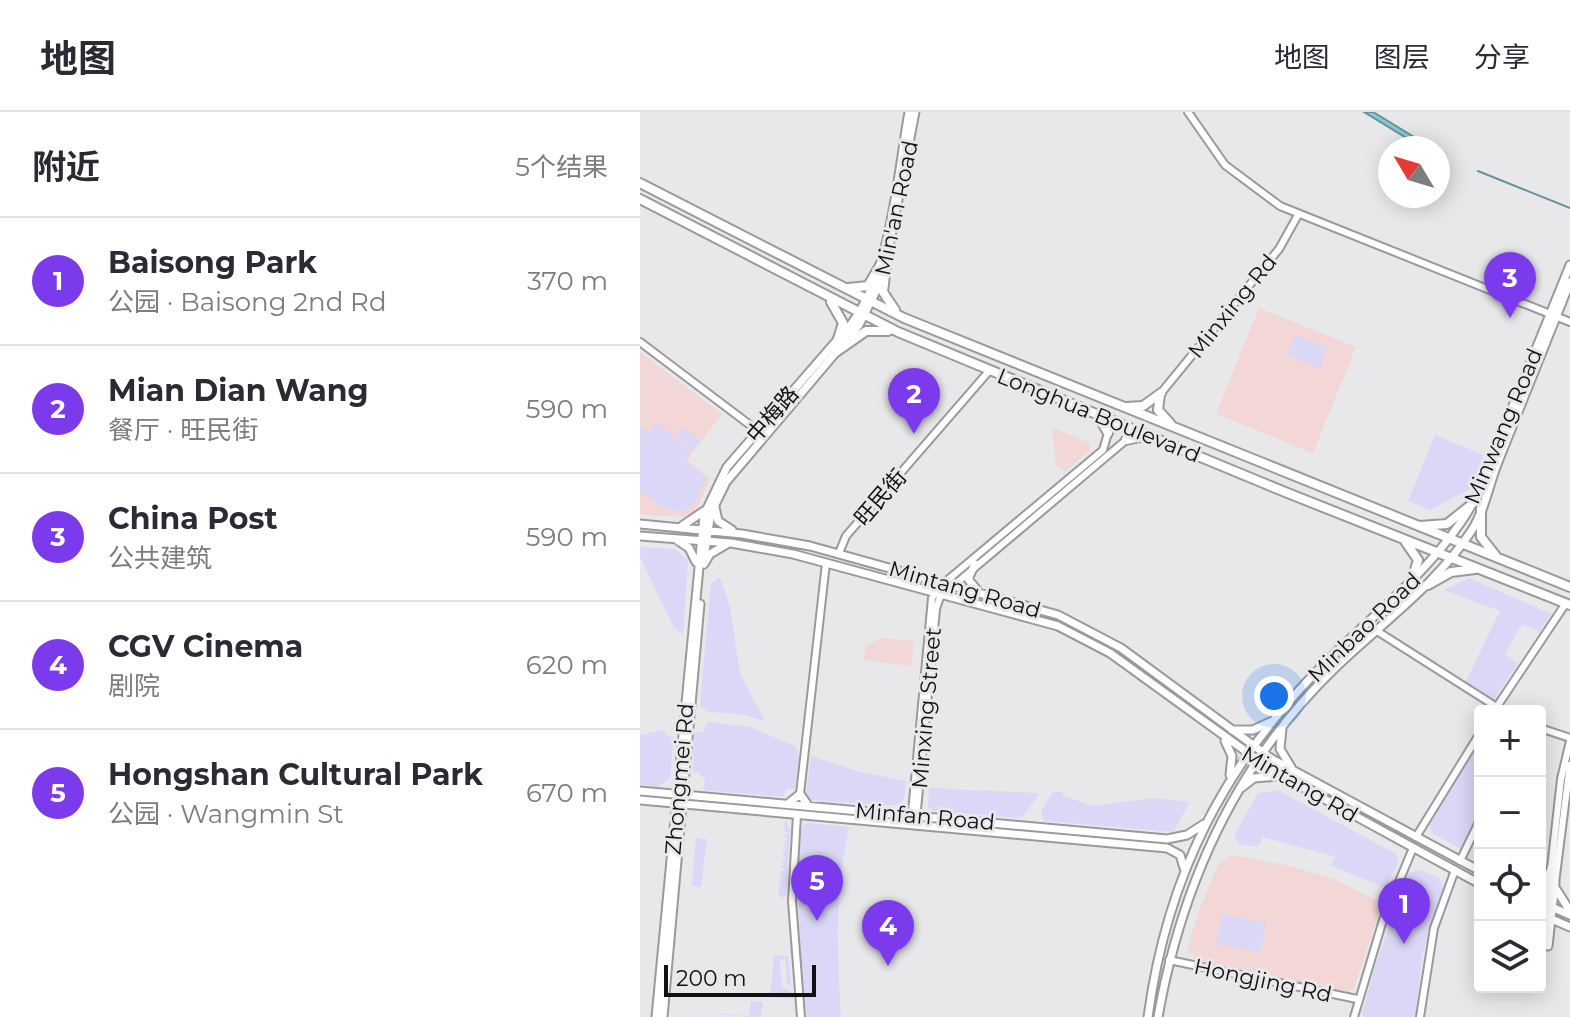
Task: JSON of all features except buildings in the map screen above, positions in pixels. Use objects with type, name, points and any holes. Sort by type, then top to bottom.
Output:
[{"type":"main road","name":"Min'an Road","points":[[870,301],[882,266],[912,112]]},
{"type":"main road","name":"Longhua Boulevard","points":[[640,183],[904,318],[1570,587]]},
{"type":"main road","name":"Longhua Boulevard","points":[[640,199],[898,332],[1568,604]]},
{"type":"main road","points":[[1499,559],[1481,537],[1477,507],[1570,265]]},
{"type":"main road","points":[[838,286],[865,288],[882,266]]},
{"type":"main road","points":[[882,266],[883,292],[889,304],[904,318]]},
{"type":"main road","points":[[1553,315],[1570,282]]},
{"type":"main road","points":[[825,296],[843,318],[838,339]]},
{"type":"main road","name":"中梅路","points":[[711,505],[735,469],[836,352],[870,301]]},
{"type":"main road","name":"中梅路","points":[[702,541],[711,505],[727,467],[862,315]]},
{"type":"main road","points":[[836,352],[866,331],[898,332]]},
{"type":"main road","points":[[1122,407],[1143,406],[1161,393]]},
{"type":"main road","points":[[1161,393],[1160,413],[1175,428]]},
{"type":"main road","points":[[1094,413],[1108,433]]},
{"type":"main road","points":[[1126,440],[1153,437]]},
{"type":"main road","points":[[676,527],[694,521],[711,505],[721,524],[742,534]]},
{"type":"main road","points":[[1417,526],[1447,524],[1477,507]]},
{"type":"main road","name":"Minwang Road","points":[[1448,539],[1477,507]]},
{"type":"main road","name":"Minwang Road","points":[[1461,544],[1477,507]]},
{"type":"main road","name":"Mintang Road","points":[[640,524],[742,534],[839,553],[1058,615],[1098,634],[1252,746]]},
{"type":"main road","name":"Mintang Road","points":[[640,536],[731,543],[826,563],[939,593]]},
{"type":"main road","points":[[671,537],[689,548],[700,569],[710,554],[731,543]]},
{"type":"main road","points":[[1401,537],[1417,556],[1417,570],[1411,583]]},
{"type":"main road","name":"Minbao Road","points":[[1148,1017],[1159,951],[1184,869],[1228,782],[1252,746],[1317,671],[1411,583],[1448,539]]},
{"type":"main road","name":"Zhongmei Rd","points":[[663,1017],[702,541]]},
{"type":"main road","name":"Minbao Road","points":[[1158,1017],[1169,960],[1190,891],[1232,798],[1255,760],[1325,677],[1428,585],[1461,544]]},
{"type":"main road","points":[[975,564],[968,581],[982,593]]},
{"type":"main road","points":[[1428,585],[1457,570],[1482,570]]},
{"type":"main road","points":[[1556,581],[1570,576]]},
{"type":"main road","name":"Mintang Rd","points":[[939,593],[1040,619],[1086,639],[1120,660],[1255,760],[1474,881]]},
{"type":"main road","points":[[1227,729],[1253,730],[1275,719]]},
{"type":"main road","points":[[1284,724],[1280,749],[1298,775]]},
{"type":"main road","points":[[1221,737],[1232,756],[1228,782]]},
{"type":"main road","name":"Mintang Rd","points":[[1252,746],[1298,775],[1474,868]]},
{"type":"main road","points":[[653,801],[670,812],[678,824],[701,801],[682,777],[672,788],[660,793]]},
{"type":"main road","points":[[1232,798],[1254,778],[1284,778]]},
{"type":"main road","name":"Minfan Road","points":[[640,791],[680,799]]},
{"type":"main road","points":[[787,804],[800,794],[809,806]]},
{"type":"main road","name":"Minfan Road","points":[[640,800],[680,799],[797,815],[914,819],[1167,839],[1187,835],[1205,823]]},
{"type":"main road","name":"Minfan Road","points":[[701,801],[809,806],[1167,848],[1180,855],[1184,869]]},
{"type":"main road","name":"Zhongmei Rd","points":[[656,1017],[678,824]]},
{"type":"main road","points":[[1546,876],[1551,868]]},
{"type":"main road","points":[[1546,905],[1551,868]]},
{"type":"main road","points":[[1546,905],[1555,883]]},
{"type":"main road","points":[[1555,883],[1557,896],[1570,913]]},
{"type":"main road","points":[[1546,905],[1570,913]]},
{"type":"main road","points":[[1546,916],[1570,927]]},
{"type":"main road","points":[[1546,945],[1554,935],[1570,927]]},
{"type":"street","points":[[1188,112],[1234,174],[1258,193],[1298,215],[1570,322]]},
{"type":"street","name":"Minxing Rd","points":[[1161,393],[1279,249],[1298,215]]},
{"type":"street","points":[[640,342],[758,431]]},
{"type":"street","name":"旺民街","points":[[839,553],[846,536],[989,371]]},
{"type":"street","name":"Minxing Street","points":[[914,819],[939,593],[1103,450],[1108,433]]},
{"type":"street","name":"Minxing Street","points":[[948,584],[1126,440]]},
{"type":"street","points":[[800,794],[826,563]]},
{"type":"street","points":[[1500,705],[1568,604]]},
{"type":"street","points":[[1377,631],[1489,705]]},
{"type":"street","points":[[1546,730],[1570,740],[1555,883]]},
{"type":"street","points":[[1416,837],[1474,743]]},
{"type":"street","points":[[1551,868],[1570,765]]},
{"type":"street","points":[[797,815],[792,926],[801,1017]]},
{"type":"street","points":[[1460,861],[1474,832]]},
{"type":"street","points":[[1354,1017],[1383,920],[1413,848]]},
{"type":"street","points":[[1420,1017],[1434,928],[1455,870]]},
{"type":"street","name":"Hongjing Rd","points":[[1169,960],[1357,999]]},
{"type":"shaded area","points":[[1259,308],[1356,347],[1313,453],[1216,414]]},
{"type":"shaded area","points":[[1295,335],[1327,348],[1319,368],[1287,355]]},
{"type":"shaded area","points":[[640,352],[722,414],[687,460],[710,479],[697,509],[688,517],[640,515]]},
{"type":"shaded area","points":[[656,423],[673,436],[666,446],[675,437],[692,451],[685,461],[707,478],[696,500],[685,511],[662,508],[640,491],[640,426],[649,433]]},
{"type":"shaded area","points":[[683,427],[700,441],[693,450],[676,436]]},
{"type":"shaded area","points":[[1052,427],[1090,443],[1090,450],[1065,472],[1056,466]]},
{"type":"shaded area","points":[[1435,435],[1484,455],[1470,489],[1430,510],[1408,501]]},
{"type":"shaded area","points":[[640,547],[675,549],[688,561],[683,634],[674,628],[640,557]]},
{"type":"shaded area","points":[[720,577],[730,607],[740,674],[765,721],[740,714],[707,712],[700,705],[711,583]]},
{"type":"shaded area","points":[[1469,578],[1551,614],[1538,634],[1537,629],[1522,624],[1505,654],[1518,664],[1494,698],[1465,683],[1500,611],[1444,590]]},
{"type":"shaded area","points":[[880,638],[914,641],[911,666],[863,660],[866,646]]},
{"type":"shaded area","points":[[707,722],[750,727],[795,746],[799,756],[795,789],[787,789],[783,797],[703,790],[705,780],[698,772],[693,772],[694,733],[703,732]]},
{"type":"shaded area","points":[[664,730],[667,736],[674,737],[670,778],[659,787],[640,784],[640,735]]},
{"type":"shaded area","points":[[1474,752],[1474,824],[1461,849],[1432,833],[1430,824]]},
{"type":"shaded area","points":[[811,756],[860,772],[906,781],[904,799],[896,806],[811,800],[806,794]]},
{"type":"shaded area","points":[[929,788],[1040,793],[1023,816],[1018,818],[934,811],[928,806]]},
{"type":"shaded area","points":[[1278,790],[1396,854],[1399,862],[1385,888],[1330,865],[1336,857],[1263,837],[1258,847],[1239,844],[1234,836],[1258,793]]},
{"type":"shaded area","points":[[1053,792],[1062,792],[1064,796],[1092,806],[1155,798],[1190,802],[1173,832],[1044,821],[1041,811]]},
{"type":"shaded area","points":[[785,820],[790,829],[786,896],[782,898],[778,894],[781,871],[785,871],[781,861],[786,859],[782,853],[787,850],[783,847],[788,838],[784,837],[788,832],[784,831]]},
{"type":"shaded area","points":[[807,823],[849,827],[841,875],[838,922],[841,1017],[807,1017],[801,970],[799,899],[801,828]]},
{"type":"shaded area","points":[[696,838],[707,839],[701,887],[692,886]]},
{"type":"shaded area","points":[[1232,855],[1286,865],[1334,879],[1376,900],[1380,910],[1354,988],[1347,992],[1196,960],[1187,948],[1201,906],[1218,864]]},
{"type":"shaded area","points":[[1420,870],[1439,878],[1443,889],[1422,955],[1416,1017],[1364,1017],[1362,1014],[1376,963],[1409,873]]},
{"type":"shaded area","points":[[1222,914],[1266,923],[1260,952],[1216,944]]},
{"type":"shaded area","points":[[774,955],[788,956],[791,986],[787,983],[785,959],[780,960],[782,986],[792,993],[793,999],[770,997]]},
{"type":"shaded area","points":[[751,1001],[763,1002],[761,1017],[749,1016]]},
{"type":"water","points":[[1364,112],[1373,112],[1412,136],[1403,136]]},
{"type":"waterway","points":[[1478,171],[1570,208]]},
{"type":"place","name":"China Post","points":[[1510,318]]},
{"type":"place","name":"Mian Dian Wang","points":[[914,434]]},
{"type":"place","name":"Hongshan Cultural Park","points":[[817,921]]},
{"type":"place","name":"Baisong Park","points":[[1404,944]]},
{"type":"place","name":"CGV Cinema","points":[[888,966]]}]
